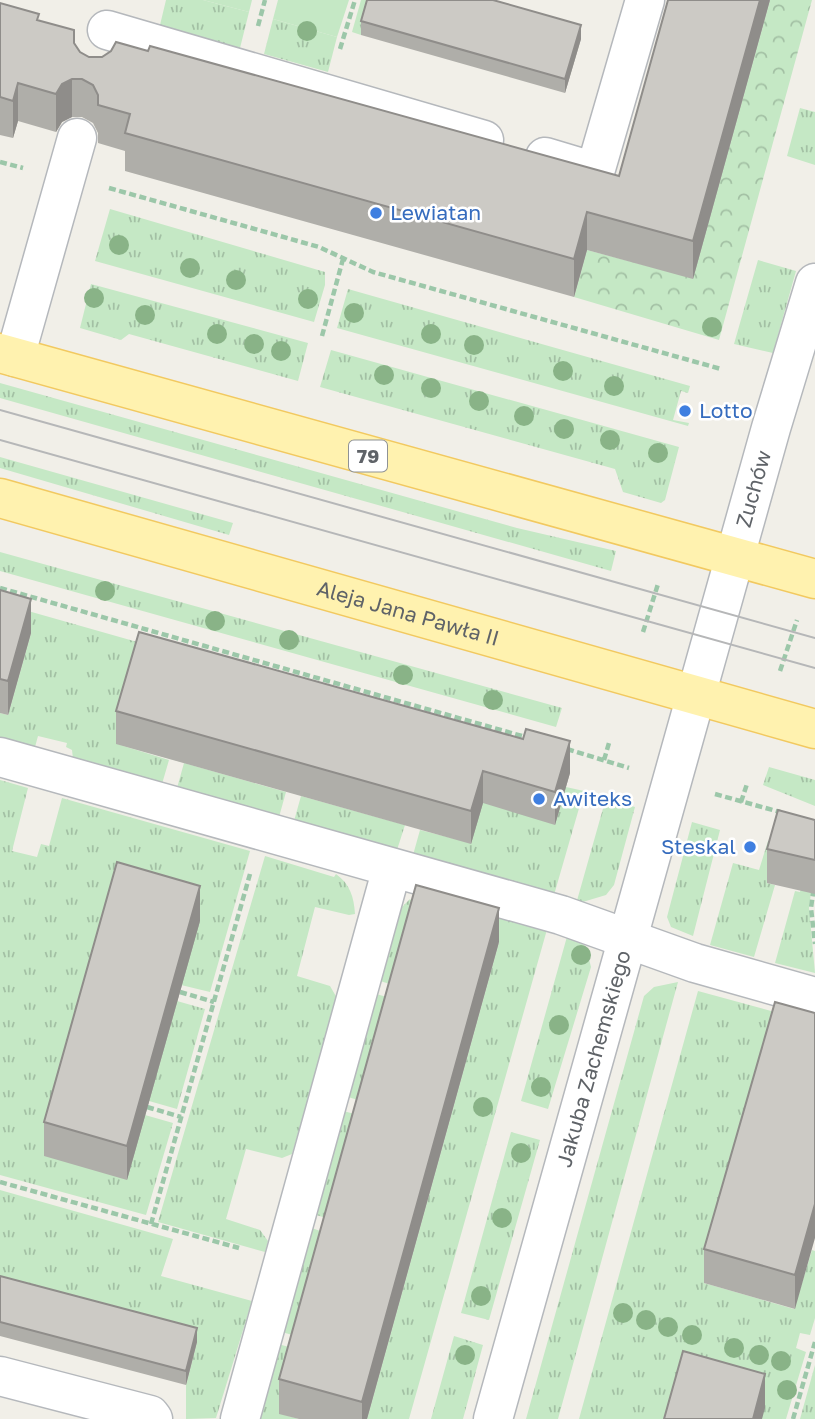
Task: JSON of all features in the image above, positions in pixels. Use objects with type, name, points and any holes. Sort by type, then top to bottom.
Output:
[{"type":"main road","name":"79","points":[[7,355],[815,579]]},
{"type":"main road","name":"Aleja Jana Pawła II","points":[[0,498],[815,729]]},
{"type":"street","points":[[106,31],[595,172],[645,0]]},
{"type":"street","points":[[7,355],[77,138]]},
{"type":"street","name":"Zuchów","points":[[696,696],[815,283]]},
{"type":"street","name":"Jakuba Zachemskiego","points":[[493,1419],[696,696]]},
{"type":"street","points":[[0,757],[561,915],[695,963],[815,997]]},
{"type":"street","points":[[240,1419],[392,867]]},
{"type":"street","points":[[0,1376],[149,1415],[153,1419]]},
{"type":"path","points":[[337,62],[355,0]]},
{"type":"path","points":[[97,187],[118,190],[319,247],[373,272],[721,369]]},
{"type":"path","points":[[323,336],[343,259]]},
{"type":"path","points":[[643,631],[658,585]]},
{"type":"path","points":[[0,588],[537,741]]},
{"type":"path","points":[[781,670],[796,622]]},
{"type":"path","points":[[604,760],[609,743]]},
{"type":"path","points":[[564,748],[636,770]]},
{"type":"path","points":[[741,802],[747,784]]},
{"type":"path","points":[[707,791],[790,815]]},
{"type":"path","points":[[151,1224],[262,831]]},
{"type":"path","points":[[815,879],[811,908],[815,944]]},
{"type":"path","points":[[180,992],[214,1002]]},
{"type":"path","points":[[147,1107],[181,1117]]},
{"type":"path","points":[[0,1182],[245,1250]]},
{"type":"path","points":[[793,1419],[815,1342]]},
{"type":"green space","points":[[166,0],[203,0],[249,12],[240,48],[160,25]]},
{"type":"green space","points":[[203,0],[252,0],[249,12]]},
{"type":"green space","points":[[278,0],[349,0],[337,37],[273,19]]},
{"type":"green space","points":[[361,0],[371,0],[361,35],[352,32]]},
{"type":"green space","points":[[770,0],[812,0],[719,340],[574,297],[587,250],[693,278]]},
{"type":"green space","points":[[273,19],[337,37],[328,72],[264,54]]},
{"type":"green space","points":[[800,108],[815,112],[815,165],[787,156]]},
{"type":"green space","points":[[110,209],[325,272],[325,285],[314,322],[95,261]]},
{"type":"green space","points":[[758,260],[796,271],[773,353],[734,344]]},
{"type":"green space","points":[[91,284],[308,343],[298,381],[129,334],[121,340],[80,328]]},
{"type":"green space","points":[[348,289],[690,386],[688,393],[681,391],[673,420],[689,423],[688,426],[337,328]]},
{"type":"green space","points":[[331,350],[679,447],[665,500],[661,503],[623,492],[615,469],[320,387]]},
{"type":"green space","points":[[0,383],[517,528],[616,551],[611,571],[0,398]]},
{"type":"green space","points":[[0,457],[233,523],[229,535],[0,468]]},
{"type":"green space","points":[[0,552],[562,708],[556,727],[0,571]]},
{"type":"green space","points":[[0,603],[528,753],[566,787],[584,791],[554,895],[413,855],[420,830],[471,843],[117,744],[169,760],[162,784],[73,759],[72,750],[66,747],[67,743],[38,736],[35,747],[0,737],[0,713],[8,715],[31,633]]},
{"type":"green space","points":[[184,763],[286,792],[279,817],[177,788]]},
{"type":"green space","points":[[769,767],[815,780],[815,806],[763,785]]},
{"type":"green space","points":[[0,780],[28,788],[12,851],[37,857],[41,844],[49,846],[62,798],[250,851],[210,992],[181,985],[145,1115],[173,1123],[146,1215],[0,1175]]},
{"type":"green space","points":[[301,796],[405,825],[397,850],[294,821]]},
{"type":"green space","points":[[606,798],[635,807],[614,885],[606,895],[576,904]]},
{"type":"green space","points":[[692,822],[720,830],[693,936],[671,927],[667,917]]},
{"type":"green space","points":[[768,841],[778,844],[767,883],[775,885],[754,957],[710,945],[733,863],[759,870]]},
{"type":"green space","points":[[810,852],[813,879],[809,908],[815,973],[775,963],[795,891],[800,892]]},
{"type":"green space","points":[[265,856],[334,877],[336,874],[350,891],[355,914],[315,907],[297,976],[330,986],[337,998],[292,1154],[282,1158],[246,1149],[226,1219],[260,1230],[268,1241],[265,1252],[158,1222]]},
{"type":"green space","points":[[410,899],[413,903],[422,900],[548,926],[409,1419],[367,1419],[499,942],[397,986],[373,979],[394,915]]},
{"type":"green space","points":[[568,933],[586,947],[591,967],[548,1109],[521,1101]]},
{"type":"green space","points":[[678,982],[558,1419],[526,1419],[644,996],[654,987]]},
{"type":"green space","points":[[698,991],[815,1023],[704,1283],[794,1309],[812,1250],[815,1251],[815,1318],[810,1335],[800,1333],[796,1348],[806,1352],[786,1419],[579,1419]]},
{"type":"green space","points":[[369,992],[394,999],[365,1102],[341,1095]]},
{"type":"green space","points":[[177,1001],[205,1009],[177,1109],[149,1101]]},
{"type":"green space","points":[[336,1109],[362,1116],[332,1220],[307,1212]]},
{"type":"green space","points":[[511,1132],[540,1140],[489,1320],[461,1313]]},
{"type":"green space","points":[[0,1190],[173,1239],[161,1276],[252,1301],[216,1418],[186,1419],[186,1385],[197,1342],[0,1290]]},
{"type":"green space","points":[[303,1225],[329,1234],[300,1337],[274,1330]]},
{"type":"green space","points":[[454,1336],[483,1345],[463,1419],[431,1419]]},
{"type":"green space","points":[[270,1342],[297,1349],[279,1413],[299,1419],[249,1419]]},
{"type":"green space","points":[[815,1365],[815,1419],[800,1419]]},
{"type":"building","points":[[367,0],[493,0],[581,25],[565,79],[361,21]]},
{"type":"building","points":[[668,0],[760,0],[693,241],[587,212],[574,259],[125,133],[130,114],[98,105],[98,95],[93,85],[82,79],[72,79],[62,84],[56,94],[18,83],[13,101],[0,97],[0,3],[39,14],[37,20],[74,30],[74,43],[80,52],[89,57],[102,57],[111,51],[116,42],[148,51],[150,46],[619,176]]},
{"type":"building","points":[[0,590],[31,599],[8,681],[0,679]]},
{"type":"building","points":[[139,632],[523,739],[526,729],[570,741],[555,792],[483,771],[471,811],[116,711]]},
{"type":"building","points":[[778,810],[815,820],[815,860],[767,849]]},
{"type":"building","points":[[117,862],[200,886],[127,1146],[44,1122]]},
{"type":"building","points":[[416,885],[499,908],[362,1402],[279,1379]]},
{"type":"building","points":[[775,1002],[815,1013],[815,1204],[795,1275],[704,1249]]},
{"type":"building","points":[[0,1276],[197,1328],[186,1371],[0,1322]]},
{"type":"building","points":[[683,1351],[765,1374],[753,1419],[664,1419]]},
{"type":"tram line","points":[[0,410],[815,638]]},
{"type":"tram line","points":[[0,440],[815,668]]},
{"type":"place","name":"Lewiatan","points":[[376,213]]},
{"type":"place","name":"Lotto","points":[[685,411]]},
{"type":"place","name":"Awiteks","points":[[539,799]]},
{"type":"place","name":"Steskal","points":[[750,847]]}]
